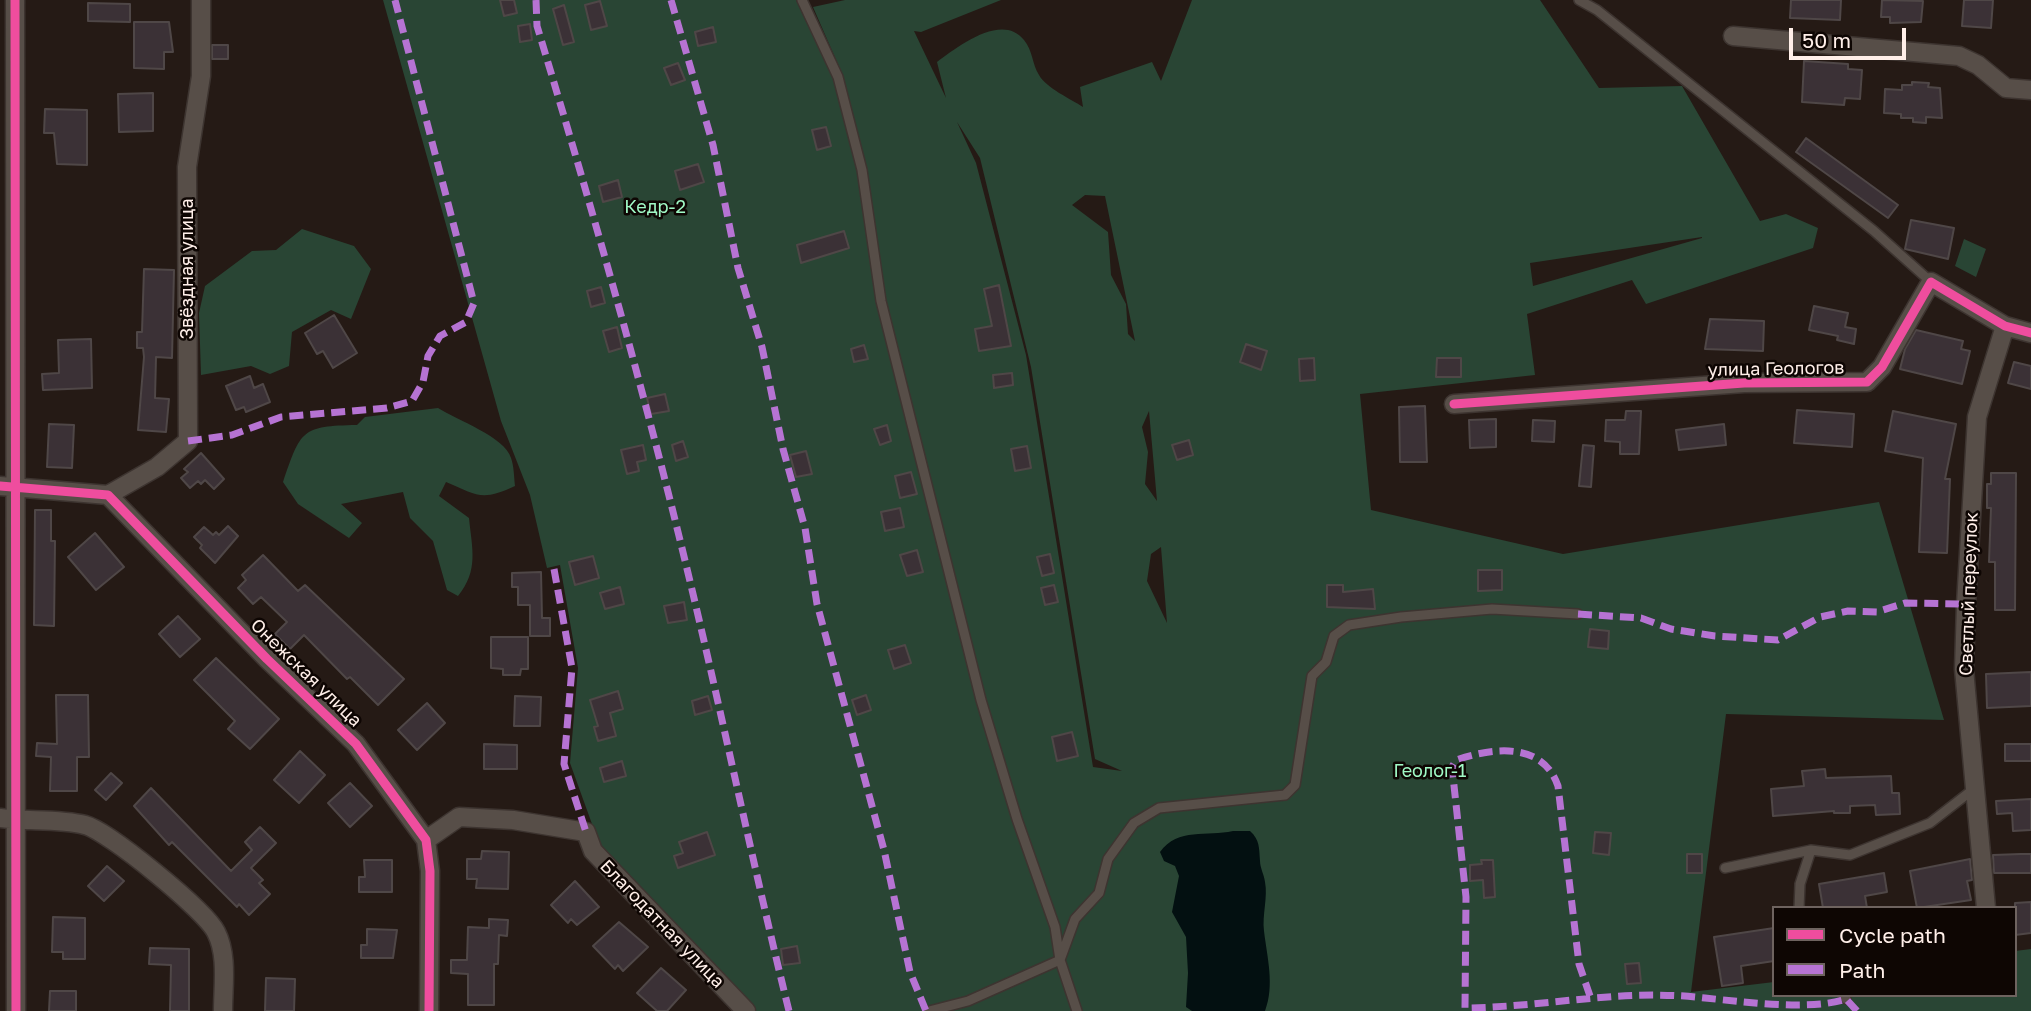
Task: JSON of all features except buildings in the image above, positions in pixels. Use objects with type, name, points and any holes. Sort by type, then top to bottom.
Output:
[{"type":"street","points":[[15,0],[8,486],[7,819],[16,1011]]},
{"type":"street","name":"Звёздная улица","points":[[108,495],[157,467],[188,441],[185,229],[187,167],[201,76],[201,0]]},
{"type":"street","points":[[1733,36],[1959,56],[1978,65],[2006,88],[2031,90]]},
{"type":"street","points":[[1931,282],[2006,326],[2031,333]]},
{"type":"street","name":"улица Геологов","points":[[1454,404],[1744,383],[1867,382],[1882,368],[1931,282]]},
{"type":"street","name":"Светлый переулок","points":[[1986,906],[1964,669],[1977,417],[2006,326]]},
{"type":"street","points":[[8,486],[108,495]]},
{"type":"street","name":"Онежская улица","points":[[108,495],[267,659],[356,744],[426,841],[430,871],[429,1011]]},
{"type":"street","name":"Благодатная улица","points":[[426,841],[459,817],[513,820],[586,832],[593,851],[746,1011]]},
{"type":"street","points":[[7,819],[85,824],[105,834],[201,913],[216,931],[222,950],[223,1011]]},
{"type":"lane","points":[[802,0],[838,77],[862,170],[881,301],[981,700],[1017,820],[1055,927],[1060,960],[1077,1011]]},
{"type":"lane","points":[[1579,0],[1597,10],[1874,231],[1931,282]]},
{"type":"lane","points":[[929,1011],[968,1001],[1060,960],[1075,919],[1099,893],[1108,859],[1134,823],[1159,808],[1285,796],[1295,785],[1312,676],[1326,662],[1334,636],[1349,625],[1401,617],[1492,609],[1577,614]]},
{"type":"lane","points":[[1725,868],[1811,850],[1850,855],[1930,823],[1976,787]]},
{"type":"lane","points":[[1799,906],[1800,884],[1811,850]]},
{"type":"green space","name":"Кедр-2","points":[[383,0],[796,0],[834,79],[858,171],[876,301],[977,701],[1051,928],[1056,961],[1072,1011],[754,1011],[601,849],[570,763],[578,668],[560,565],[547,568],[530,495],[501,421]]},
{"type":"green space","name":"Геолог-1","points":[[845,0],[1001,0],[921,32],[914,31],[946,98],[937,62],[980,35],[1004,30],[1015,32],[1024,40],[1042,80],[1083,107],[1080,87],[1152,62],[1161,81],[1192,0],[1540,0],[1599,88],[1682,86],[1760,221],[1786,214],[1818,228],[1813,248],[1646,304],[1632,280],[1527,314],[1535,375],[1360,394],[1371,510],[1563,554],[1879,502],[1944,720],[1726,714],[1691,992],[1772,982],[1772,997],[2017,997],[2017,951],[2031,949],[2031,1011],[1081,1011],[985,698],[885,300],[867,169],[843,76],[813,7]],"holes":[[[957,122],[980,158],[1031,367],[1095,759],[1122,771],[1093,767],[1026,355],[976,163]],[[1085,195],[1105,196],[1135,341],[1128,334],[1126,304],[1111,275],[1108,232],[1072,205]],[[1702,238],[1533,286],[1530,263]],[[1149,411],[1157,501],[1145,484],[1148,452],[1142,427]],[[1161,547],[1167,623],[1147,581],[1151,554]]]},
{"type":"green space","points":[[302,229],[354,246],[371,269],[351,319],[331,310],[292,332],[289,366],[270,374],[251,366],[201,375],[199,313],[205,286],[252,251],[276,250]]},
{"type":"green space","points":[[1964,239],[1986,249],[1976,277],[1955,266]]},
{"type":"green space","points":[[438,408],[500,443],[511,458],[514,472],[515,486],[504,491],[479,495],[446,482],[439,496],[469,518],[472,568],[458,596],[447,590],[433,541],[410,518],[403,492],[341,504],[362,523],[349,538],[298,504],[283,482],[294,451],[306,434],[314,430],[357,425],[365,417]]},
{"type":"shaded area","points":[[1250,831],[1258,844],[1266,888],[1264,925],[1269,971],[1268,1001],[1265,1011],[1192,1011],[1186,1007],[1186,937],[1172,912],[1179,876],[1175,866],[1164,861],[1160,852],[1167,844],[1184,836]]},
{"type":"marked path","points":[[188,441],[232,435],[281,417],[387,408],[412,401],[423,382],[428,356],[440,336],[466,322],[474,303],[395,0]]},
{"type":"marked path","points":[[536,0],[537,26],[611,280],[679,536],[789,1011]]},
{"type":"marked path","points":[[671,0],[713,145],[738,268],[762,347],[783,449],[805,528],[817,604],[884,850],[910,972],[926,1011]]},
{"type":"marked path","points":[[554,569],[572,668],[564,764],[586,832]]},
{"type":"marked path","points":[[1578,614],[1641,618],[1671,629],[1715,636],[1778,640],[1820,617],[1848,611],[1877,612],[1905,603],[1966,604]]},
{"type":"marked path","points":[[1590,996],[1579,964],[1558,786],[1551,772],[1529,755],[1516,752],[1486,752],[1456,760],[1452,767],[1466,897],[1465,1008],[1645,995],[1797,1005],[1832,1003],[1846,999],[1857,1011]]},
{"type":"cycle path","points":[[15,0],[16,1011]]},
{"type":"cycle path","points":[[1454,404],[1744,383],[1867,382],[1882,367],[1931,282],[2005,326],[2031,333]]},
{"type":"cycle path","points":[[0,486],[108,495],[267,659],[356,744],[426,840],[430,871],[429,1011]]}]
